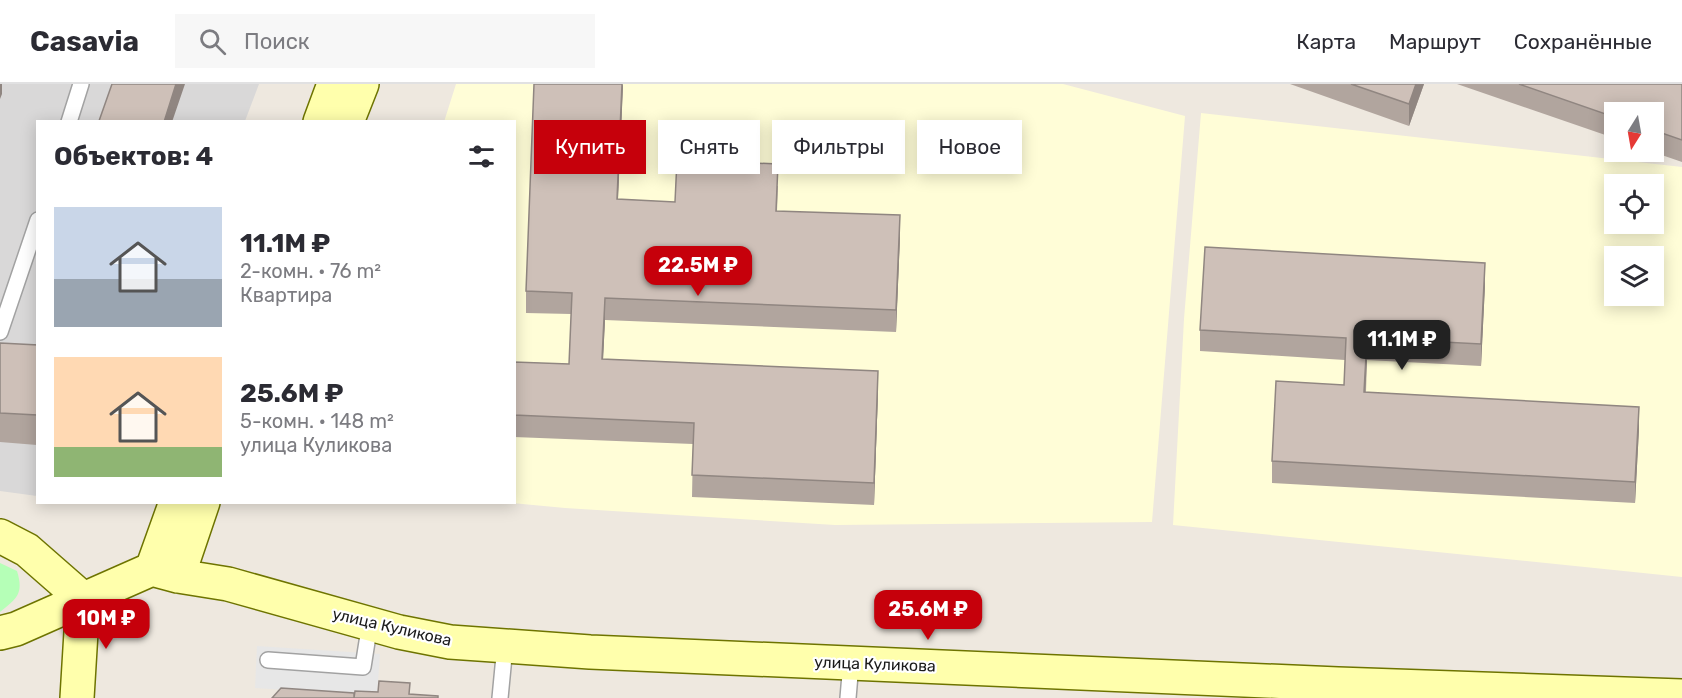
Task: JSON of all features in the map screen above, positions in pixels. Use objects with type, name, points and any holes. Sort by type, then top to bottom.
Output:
[{"type":"main road","points":[[321,120],[334,84]]},
{"type":"main road","points":[[348,120],[362,84]]},
{"type":"main road","points":[[165,572],[176,504]]},
{"type":"main road","points":[[0,633],[16,629],[83,599],[165,572],[202,504]]},
{"type":"main road","points":[[0,536],[27,550],[83,599]]},
{"type":"main road","name":"улица Куликова","points":[[165,572],[228,584],[399,632],[450,642],[1346,691],[1682,696]]},
{"type":"main road","points":[[77,698],[83,599]]},
{"type":"lane","points":[[70,120],[81,84]]},
{"type":"lane","points":[[0,332],[36,226]]},
{"type":"lane","points":[[268,660],[363,667],[370,624]]},
{"type":"lane","points":[[500,698],[505,646]]},
{"type":"lane","points":[[848,698],[851,663]]},
{"type":"shaded area","points":[[0,84],[259,84],[245,120],[36,120],[36,496],[0,491]]},
{"type":"shaded area","points":[[456,84],[1063,84],[1185,116],[1152,522],[835,525],[516,503],[516,120],[445,120]]},
{"type":"shaded area","points":[[1201,113],[1604,158],[1604,162],[1637,162],[1682,167],[1682,577],[1173,525],[1184,319]]},
{"type":"shaded area","points":[[257,646],[380,654],[377,696],[255,688]]},
{"type":"green space","points":[[0,563],[17,571],[20,585],[18,595],[0,612]]},
{"type":"building","points":[[112,84],[176,84],[165,120],[99,120]]},
{"type":"building","points":[[534,84],[622,84],[620,120],[534,120],[534,174],[618,174],[617,199],[675,202],[676,174],[760,174],[760,163],[772,164],[772,174],[778,174],[776,211],[900,215],[896,310],[605,298],[602,359],[878,371],[874,483],[692,475],[694,423],[516,415],[516,362],[569,364],[572,293],[526,291]]},
{"type":"building","points":[[1351,84],[1416,84],[1409,104]]},
{"type":"building","points":[[1519,84],[1682,84],[1682,140],[1664,134],[1664,102],[1604,102],[1604,114]]},
{"type":"building","points":[[1205,247],[1485,263],[1481,344],[1367,338],[1364,392],[1639,407],[1635,482],[1272,461],[1276,381],[1344,385],[1346,338],[1200,330]]},
{"type":"building","points":[[0,343],[36,345],[36,415],[0,413]]},
{"type":"building","points":[[379,681],[410,683],[409,694],[438,696],[438,698],[354,698],[355,691],[378,692]]},
{"type":"building","points":[[281,688],[354,693],[354,698],[272,698]]}]
